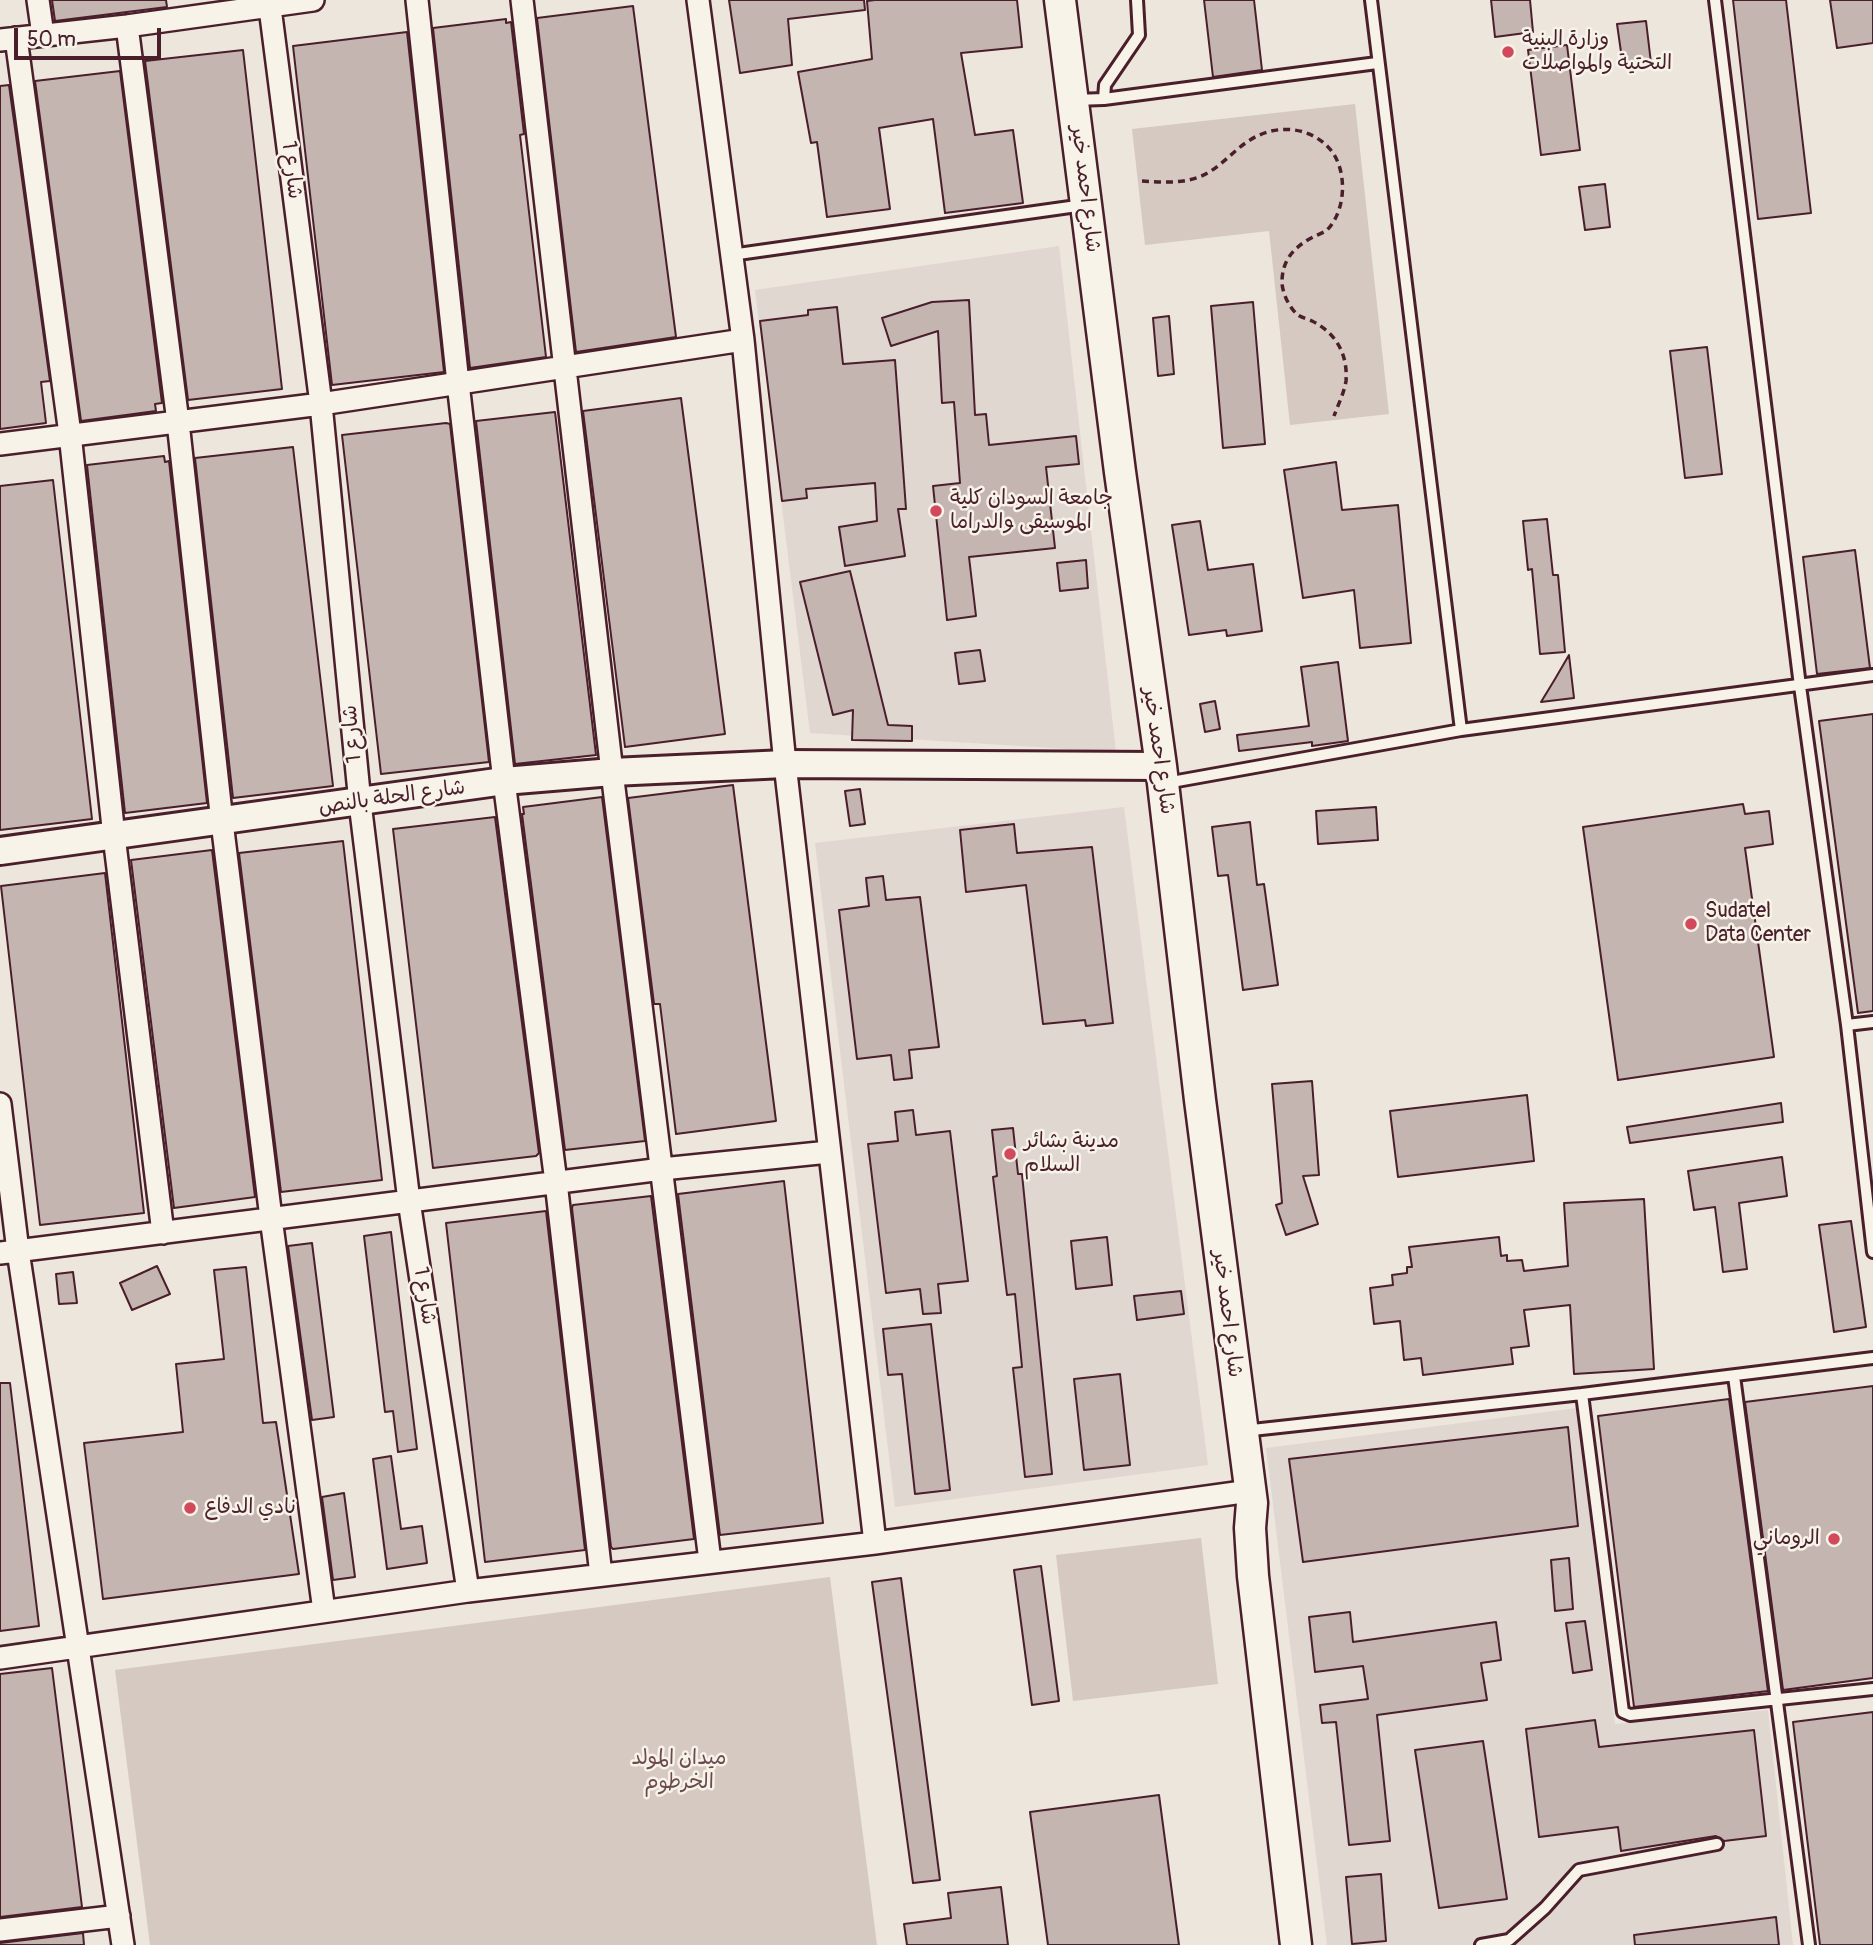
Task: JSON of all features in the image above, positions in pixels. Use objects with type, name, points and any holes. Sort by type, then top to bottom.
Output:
[{"type":"main road","name":"شارع احمد خير","points":[[1060,0],[1120,472],[1162,775],[1251,1497],[1253,1576],[1296,1945]]},
{"type":"main road","name":"شارع احمد خير","points":[[1251,1497],[1263,1527],[1270,1574],[1315,1945]]},
{"type":"street","points":[[38,0],[43,35]]},
{"type":"street","points":[[163,1233],[114,835],[70,434],[8,39],[127,26],[269,3],[313,0]]},
{"type":"street","points":[[417,0],[504,781],[556,1182],[601,1575]]},
{"type":"street","points":[[522,0],[612,772],[710,1562]]},
{"type":"street","points":[[698,0],[743,340],[785,764],[875,1543]]},
{"type":"street","name":"شارع 1","points":[[269,3],[321,404],[360,803],[409,1201],[468,1591]]},
{"type":"street","points":[[127,26],[178,422],[222,822],[271,1218],[324,1611]]},
{"type":"street","points":[[0,444],[321,404],[743,340]]},
{"type":"street","name":"شارع الحلة بالنص","points":[[0,851],[504,781],[612,772],[785,764],[1162,775]]},
{"type":"street","points":[[0,1104],[9,1252],[77,1648],[123,1945]]},
{"type":"street","points":[[9,1252],[662,1169],[829,1152]]},
{"type":"street","points":[[0,1658],[468,1591],[1251,1497]]},
{"type":"street","points":[[0,1930],[119,1916]]},
{"type":"lane","points":[[1104,99],[1105,85],[1139,35],[1137,0]]},
{"type":"lane","points":[[1371,0],[1461,730]]},
{"type":"lane","points":[[1715,0],[1800,686],[1847,1025],[1873,1252]]},
{"type":"lane","points":[[1073,100],[1104,99],[1377,63]]},
{"type":"lane","points":[[731,255],[1087,205]]},
{"type":"lane","points":[[1162,775],[1461,730],[1873,675]]},
{"type":"lane","points":[[1847,1025],[1873,1022]]},
{"type":"lane","points":[[1242,1431],[1581,1394],[1873,1358]]},
{"type":"lane","points":[[1734,1376],[1810,1945]]},
{"type":"lane","points":[[1581,1394],[1623,1712],[1630,1715],[1873,1689]]},
{"type":"lane","points":[[1481,1945],[1509,1940],[1545,1908],[1579,1870],[1717,1844]]},
{"type":"path","points":[[1142,181],[1171,183],[1196,178],[1213,171],[1250,139],[1276,130],[1299,131],[1327,145],[1335,155],[1342,176],[1342,199],[1336,216],[1326,231],[1295,249],[1286,259],[1282,288],[1297,314],[1331,333],[1341,347],[1346,383],[1334,416]]},
{"type":"shaded area","name":"جامعة السودان كلية الموسيقى والدراما","points":[[1059,246],[1116,752],[810,733],[755,290]]},
{"type":"shaded area","name":"مدينة بشائر السلام","points":[[1124,807],[1208,1465],[895,1507],[815,843]]},
{"type":"shaded area","points":[[1577,1408],[1615,1724],[1768,1710],[1793,1945],[1327,1945],[1266,1448]]},
{"type":"green space","points":[[1355,104],[1389,414],[1290,425],[1269,231],[1145,245],[1132,129]]},
{"type":"green space","points":[[1201,1538],[1218,1684],[1073,1701],[1056,1555]]},
{"type":"green space","name":"ميدان المولد الخرطوم","points":[[830,1577],[877,1945],[150,1945],[115,1670]]},
{"type":"building","points":[[52,0],[166,0],[167,7],[55,21]]},
{"type":"building","points":[[729,0],[864,0],[865,10],[788,19],[792,65],[740,73]]},
{"type":"building","points":[[1017,0],[1022,47],[961,53],[975,135],[1013,130],[1023,203],[945,213],[933,119],[879,128],[890,209],[827,217],[817,142],[811,143],[798,72],[872,59],[867,1]]},
{"type":"building","points":[[1204,0],[1254,0],[1262,70],[1213,77]]},
{"type":"building","points":[[1491,0],[1530,0],[1533,32],[1495,37]]},
{"type":"building","points":[[1733,0],[1786,0],[1811,213],[1758,219]]},
{"type":"building","points":[[1830,0],[1873,0],[1873,43],[1837,48]]},
{"type":"building","points":[[633,6],[676,337],[576,352],[537,18]]},
{"type":"building","points":[[506,19],[506,23],[511,22],[524,134],[520,135],[546,357],[470,368],[433,28]]},
{"type":"building","points":[[1646,21],[1651,63],[1623,66],[1617,24]]},
{"type":"building","points":[[407,32],[444,372],[332,385],[293,46]]},
{"type":"building","points":[[1567,45],[1580,150],[1541,155],[1528,50]]},
{"type":"building","points":[[243,50],[282,389],[188,400],[145,61]]},
{"type":"building","points":[[120,71],[162,403],[155,404],[156,411],[81,421],[35,81]]},
{"type":"building","points":[[9,85],[50,381],[41,382],[46,423],[0,429],[0,86]]},
{"type":"building","points":[[1605,184],[1610,227],[1585,230],[1579,187]]},
{"type":"building","points":[[969,300],[975,415],[986,414],[989,445],[1076,436],[1079,464],[1046,467],[1055,548],[969,557],[976,616],[947,620],[933,486],[960,483],[954,402],[942,403],[938,331],[891,346],[882,318],[932,302]]},
{"type":"building","points":[[1253,302],[1265,444],[1223,448],[1211,306]]},
{"type":"building","points":[[837,307],[843,364],[895,360],[906,509],[898,509],[905,556],[845,566],[839,527],[877,521],[875,483],[806,489],[807,498],[782,501],[760,321],[808,315],[808,310]]},
{"type":"building","points":[[1169,316],[1174,374],[1158,376],[1153,318]]},
{"type":"building","points":[[1707,347],[1722,474],[1685,478],[1670,351]]},
{"type":"building","points":[[681,398],[725,734],[625,747],[583,411]]},
{"type":"building","points":[[555,412],[596,755],[515,764],[476,421]]},
{"type":"building","points":[[450,424],[489,762],[381,774],[342,435]]},
{"type":"building","points":[[293,447],[333,786],[233,798],[195,458]]},
{"type":"building","points":[[164,456],[165,462],[169,461],[207,803],[125,813],[87,465]]},
{"type":"building","points":[[1336,462],[1342,510],[1398,505],[1411,643],[1360,648],[1354,590],[1303,598],[1284,470]]},
{"type":"building","points":[[53,480],[92,819],[0,830],[0,486]]},
{"type":"building","points":[[1547,519],[1553,575],[1558,575],[1565,652],[1540,654],[1532,569],[1528,570],[1523,521]]},
{"type":"building","points":[[1200,521],[1208,570],[1253,564],[1262,631],[1227,636],[1226,630],[1189,635],[1172,525]]},
{"type":"building","points":[[1855,550],[1870,668],[1817,674],[1803,557]]},
{"type":"building","points":[[1086,560],[1088,588],[1060,591],[1057,563]]},
{"type":"building","points":[[850,571],[888,725],[912,726],[912,741],[852,740],[853,710],[833,715],[800,582]]},
{"type":"building","points":[[980,650],[985,681],[959,684],[955,653]]},
{"type":"building","points":[[1569,655],[1574,698],[1541,702],[1555,679]]},
{"type":"building","points":[[1338,662],[1348,741],[1312,746],[1312,742],[1239,751],[1237,735],[1309,726],[1301,667]]},
{"type":"building","points":[[1215,701],[1220,729],[1205,732],[1200,704]]},
{"type":"building","points":[[1873,714],[1873,1011],[1858,1013],[1819,721]]},
{"type":"building","points":[[733,785],[776,1121],[676,1134],[660,1004],[654,1004],[628,798]]},
{"type":"building","points":[[860,789],[865,824],[850,826],[845,791]]},
{"type":"building","points":[[602,797],[645,1141],[565,1150],[522,814],[523,807]]},
{"type":"building","points":[[1743,804],[1745,814],[1769,811],[1773,844],[1745,848],[1774,1057],[1618,1080],[1583,827]]},
{"type":"building","points":[[1376,807],[1378,840],[1318,844],[1316,811]]},
{"type":"building","points":[[495,817],[539,1153],[536,1156],[433,1168],[393,829]]},
{"type":"building","points":[[1250,822],[1257,885],[1264,884],[1278,985],[1243,990],[1228,875],[1218,876],[1212,827]]},
{"type":"building","points":[[1014,824],[1017,853],[1092,847],[1113,1023],[1086,1026],[1085,1020],[1043,1024],[1026,885],[966,892],[960,830]]},
{"type":"building","points":[[343,841],[382,1180],[281,1192],[239,853]]},
{"type":"building","points":[[212,850],[255,1197],[174,1208],[131,860]]},
{"type":"building","points":[[105,873],[144,1213],[40,1225],[1,886]]},
{"type":"building","points":[[883,876],[886,900],[920,897],[939,1047],[909,1050],[912,1078],[894,1080],[891,1055],[857,1059],[839,910],[869,906],[866,878]]},
{"type":"building","points":[[1312,1081],[1319,1175],[1303,1176],[1318,1224],[1286,1235],[1276,1205],[1282,1203],[1272,1084]]},
{"type":"building","points":[[1527,1095],[1534,1161],[1398,1177],[1390,1111]]},
{"type":"building","points":[[1781,1103],[1783,1122],[1630,1143],[1627,1127]]},
{"type":"building","points":[[913,1110],[916,1135],[950,1131],[968,1281],[938,1284],[941,1313],[923,1314],[920,1289],[886,1293],[868,1144],[898,1141],[895,1112]]},
{"type":"building","points":[[1013,1128],[1018,1174],[1022,1174],[1052,1474],[1025,1477],[1013,1368],[1022,1367],[1015,1294],[1007,1295],[993,1177],[997,1176],[992,1130]]},
{"type":"building","points":[[1782,1157],[1787,1196],[1739,1203],[1747,1269],[1723,1272],[1715,1207],[1694,1210],[1688,1171]]},
{"type":"building","points":[[784,1181],[823,1523],[720,1535],[678,1194]]},
{"type":"building","points":[[651,1196],[694,1539],[613,1549],[572,1208],[573,1205]]},
{"type":"building","points":[[1644,1199],[1654,1369],[1574,1374],[1570,1305],[1524,1310],[1529,1346],[1511,1348],[1513,1364],[1423,1375],[1421,1358],[1404,1360],[1400,1321],[1374,1324],[1370,1288],[1393,1285],[1392,1275],[1407,1273],[1407,1267],[1412,1267],[1409,1247],[1499,1237],[1501,1256],[1507,1255],[1507,1261],[1522,1260],[1524,1271],[1568,1266],[1564,1203]]},
{"type":"building","points":[[546,1211],[585,1550],[485,1562],[446,1223]]},
{"type":"building","points":[[1851,1221],[1866,1327],[1834,1332],[1819,1225]]},
{"type":"building","points":[[391,1232],[417,1449],[398,1452],[393,1411],[385,1412],[364,1236]]},
{"type":"building","points":[[1107,1237],[1112,1285],[1076,1289],[1071,1241]]},
{"type":"building","points":[[312,1243],[334,1417],[312,1420],[288,1246]]},
{"type":"building","points":[[157,1266],[170,1294],[132,1310],[120,1283]]},
{"type":"building","name":"نادي الدفاع","points":[[246,1267],[263,1423],[276,1422],[299,1574],[103,1599],[84,1443],[183,1432],[176,1364],[224,1359],[214,1270]]},
{"type":"building","points":[[73,1272],[77,1303],[59,1304],[56,1274]]},
{"type":"building","points":[[1181,1291],[1184,1314],[1137,1320],[1134,1296]]},
{"type":"building","points":[[931,1324],[950,1490],[915,1494],[902,1374],[888,1375],[883,1329]]},
{"type":"building","points":[[1120,1374],[1130,1465],[1084,1470],[1074,1379]]},
{"type":"building","points":[[0,1383],[10,1383],[39,1626],[0,1631]]},
{"type":"building","points":[[1873,1386],[1873,1678],[1783,1690],[1745,1402]]},
{"type":"building","points":[[1729,1399],[1768,1691],[1634,1707],[1598,1416]]},
{"type":"building","points":[[1568,1427],[1578,1526],[1303,1562],[1289,1459]]},
{"type":"building","points":[[391,1456],[401,1529],[422,1526],[427,1563],[387,1569],[373,1459]]},
{"type":"building","points":[[344,1493],[355,1577],[333,1580],[322,1497]]},
{"type":"building","points":[[1569,1558],[1573,1609],[1555,1611],[1551,1560]]},
{"type":"building","points":[[1041,1566],[1059,1701],[1032,1705],[1014,1570]]},
{"type":"building","points":[[901,1578],[940,1880],[913,1883],[872,1582]]},
{"type":"building","points":[[1350,1612],[1353,1642],[1496,1622],[1501,1660],[1481,1663],[1487,1700],[1377,1715],[1390,1841],[1349,1845],[1336,1722],[1322,1723],[1320,1705],[1368,1699],[1363,1666],[1315,1672],[1309,1617]]},
{"type":"building","points":[[1585,1621],[1592,1670],[1573,1673],[1566,1623]]},
{"type":"building","points":[[52,1668],[82,1907],[0,1917],[0,1674]]},
{"type":"building","points":[[1873,1712],[1873,1945],[1820,1945],[1793,1722]]},
{"type":"building","points":[[1595,1720],[1599,1747],[1754,1730],[1766,1836],[1724,1841],[1716,1836],[1621,1851],[1618,1827],[1539,1837],[1526,1729]]},
{"type":"building","points":[[1483,1741],[1507,1899],[1439,1908],[1415,1750]]},
{"type":"building","points":[[1159,1795],[1179,1945],[1048,1945],[1030,1812]]},
{"type":"building","points":[[1381,1874],[1386,1941],[1352,1944],[1346,1877]]},
{"type":"building","points":[[1001,1887],[1008,1945],[907,1945],[904,1924],[951,1918],[948,1893]]},
{"type":"building","points":[[1776,1917],[1779,1945],[1635,1945],[1634,1935]]},
{"type":"building","points":[[83,1933],[84,1945],[0,1945],[0,1943]]},
{"type":"place","name":"وزارة البنية التحتية والمواصلات","points":[[1508,52]]},
{"type":"place","name":"جامعة السودان كلية الموسيقى والدراما","points":[[936,511]]},
{"type":"place","name":"Sudatel Data Center","points":[[1691,924]]},
{"type":"place","name":"مدينة بشائر السلام","points":[[1010,1154]]},
{"type":"place","name":"نادي الدفاع","points":[[190,1508]]},
{"type":"place","name":"الروماني","points":[[1834,1539]]}]
